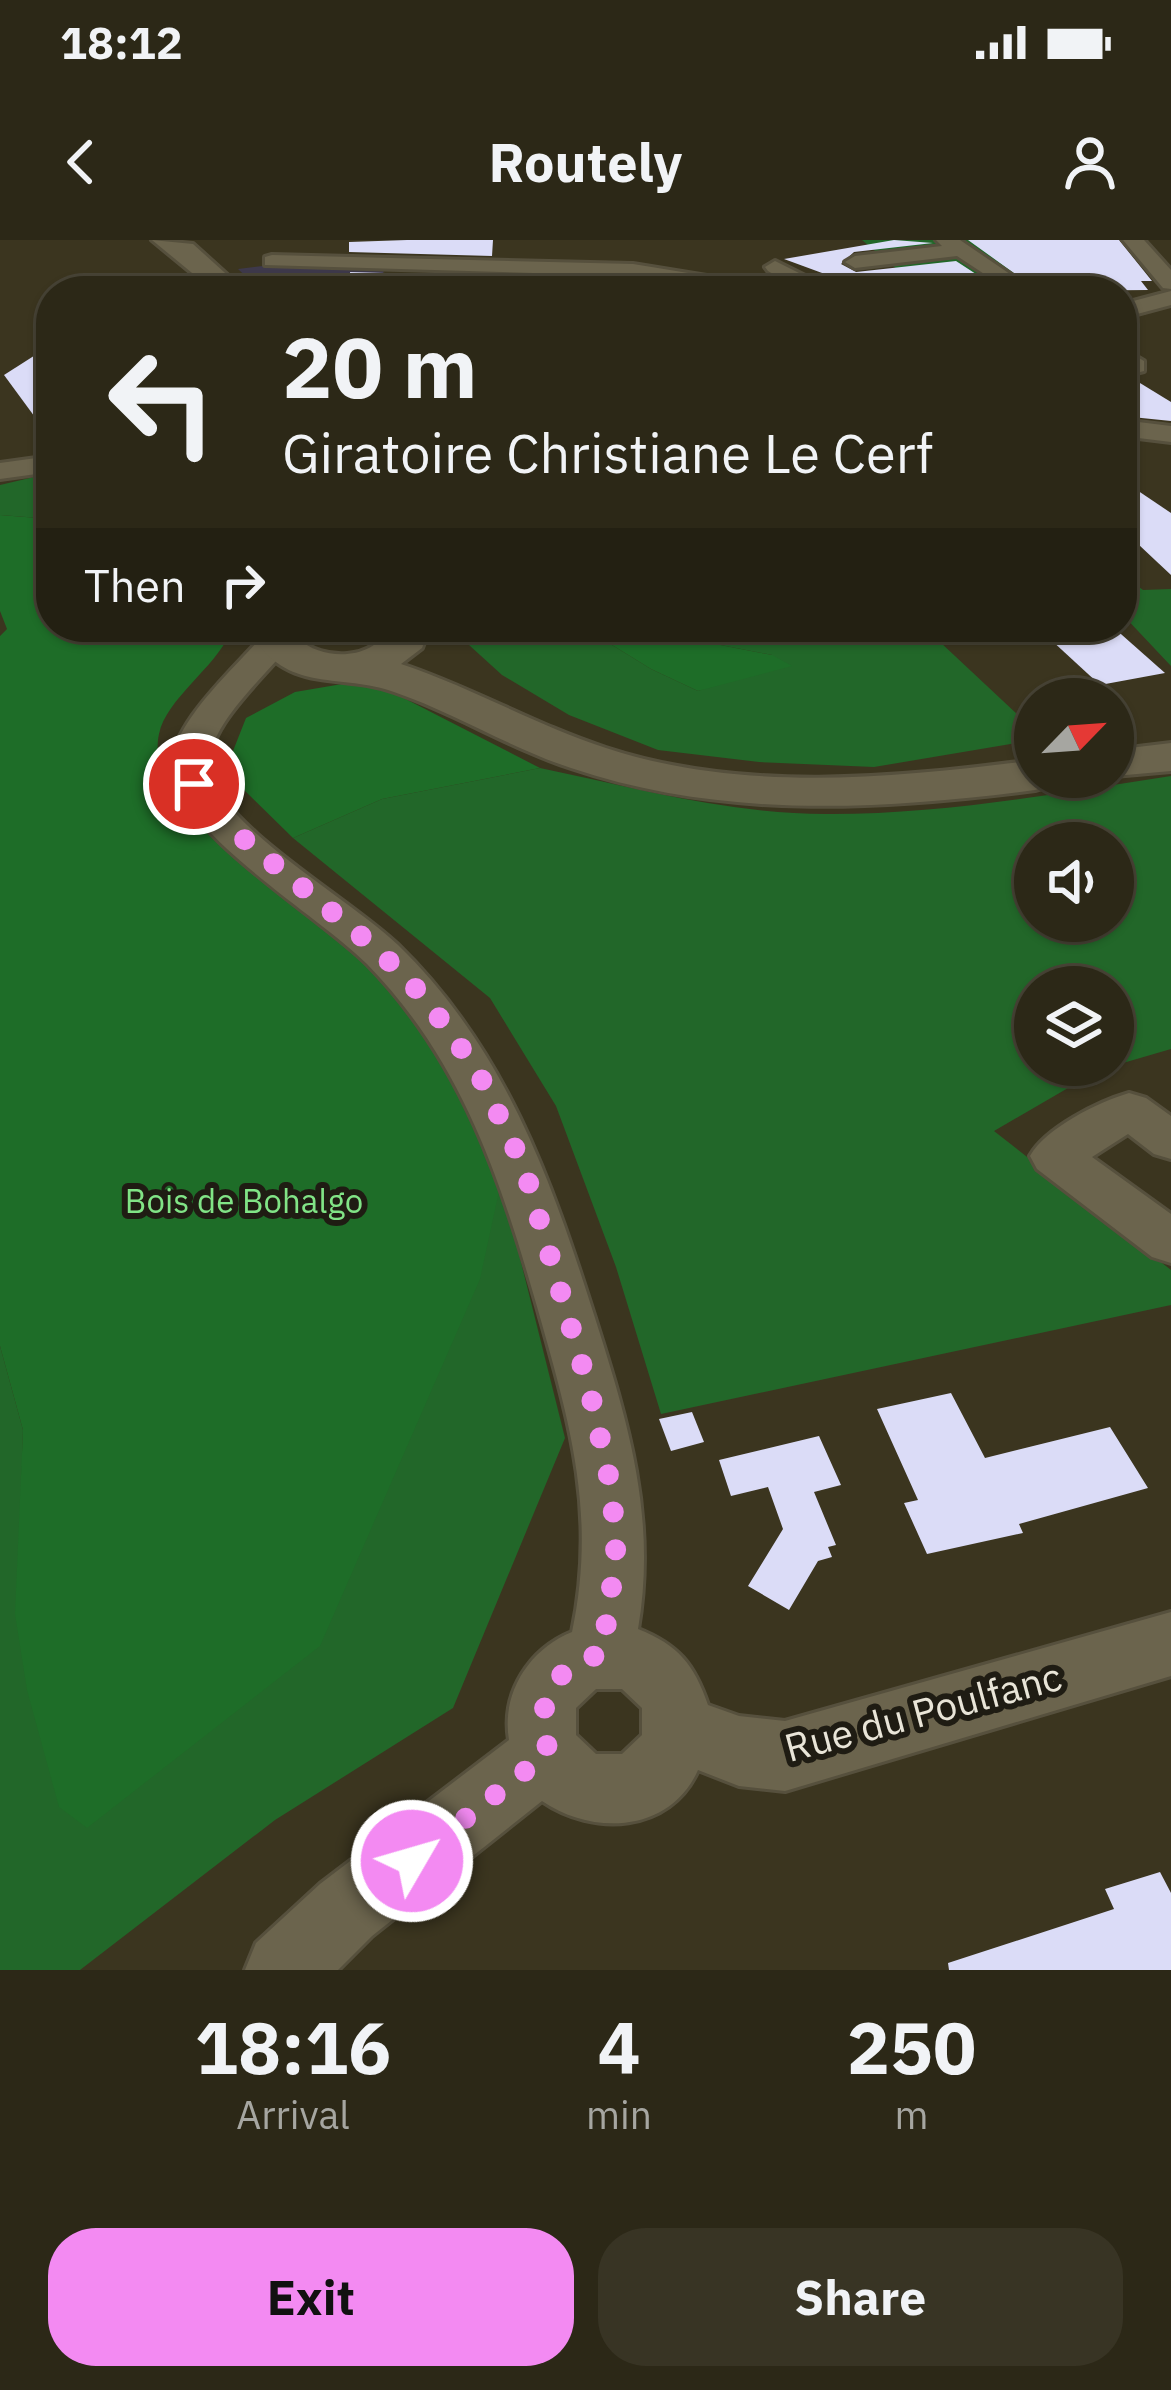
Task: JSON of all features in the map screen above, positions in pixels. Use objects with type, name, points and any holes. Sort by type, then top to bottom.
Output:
[{"type":"street","points":[[455,263],[461,240]]},
{"type":"street","points":[[1133,240],[1171,283]]},
{"type":"street","points":[[177,243],[213,276]]},
{"type":"street","points":[[835,251],[861,265],[953,245],[1001,276]]},
{"type":"street","points":[[272,261],[455,263],[633,270],[670,276]]},
{"type":"street","points":[[775,267],[791,276]]},
{"type":"street","points":[[1137,306],[1171,298]]},
{"type":"street","points":[[1137,432],[1171,434]]},
{"type":"street","points":[[0,471],[36,466]]},
{"type":"street","points":[[297,642],[403,677],[591,758],[735,790],[848,796],[1014,777]]},
{"type":"street","points":[[400,642],[388,656],[297,642],[214,711],[190,747],[194,784],[227,825],[378,950],[424,997],[477,1070],[524,1167],[590,1392],[612,1491],[616,1556],[602,1654]]},
{"type":"street","points":[[412,642],[416,652],[482,710]]},
{"type":"street","points":[[1134,761],[1171,757]]},
{"type":"street","points":[[1171,1142],[1129,1110],[1055,1156],[1171,1242]]},
{"type":"street","name":"Rue du Poulfanc","points":[[677,1728],[739,1751],[784,1756],[1171,1644]]},
{"type":"street","points":[[602,1654],[621,1655],[656,1673],[675,1707],[677,1728],[673,1748],[650,1779],[612,1792],[575,1782],[549,1752],[542,1730],[550,1688],[581,1659],[602,1654]]},
{"type":"street","points":[[283,1970],[362,1898],[549,1752]]},
{"type":"shaded area","points":[[279,264],[386,265],[382,276],[245,276],[238,269]]},
{"type":"green space","points":[[862,240],[1039,240],[1080,276],[905,276]]},
{"type":"green space","points":[[36,477],[36,518],[0,515],[0,485]]},
{"type":"green space","name":"Bois de Bohalgo","points":[[0,515],[36,518],[36,642],[225,642],[163,721],[158,748],[161,792],[337,925],[442,1039],[501,1182],[480,1279],[320,1646],[87,1828],[59,1807],[27,1690],[15,1614],[23,1430],[0,1346],[0,636],[7,629],[0,611]]},
{"type":"green space","points":[[1137,585],[1143,590],[1171,589],[1171,666],[1137,630]]},
{"type":"green space","points":[[468,642],[607,642],[698,691],[734,678],[772,655],[705,642],[940,642],[1014,711],[1014,744],[874,767],[759,762],[658,750],[569,715],[502,675]]},
{"type":"green space","points":[[607,642],[705,642],[772,655],[792,666],[698,691]]},
{"type":"green space","points":[[348,683],[388,690],[540,768],[382,799],[293,838],[242,788],[231,756],[246,718],[295,692]]},
{"type":"green space","points":[[540,768],[721,805],[794,813],[874,813],[1022,798],[1134,798],[1134,781],[1171,776],[1171,1049],[1134,1060],[1134,966],[1014,966],[1014,1086],[1071,1086],[994,1131],[1171,1270],[1171,1305],[661,1414],[616,1267],[556,1106],[490,998],[293,838],[382,799]]},
{"type":"green space","points":[[501,1182],[565,1438],[453,1708],[275,1820],[80,1970],[0,1970],[0,1346],[23,1430],[21,1501]]},
{"type":"building","points":[[493,240],[492,256],[349,252],[349,242]]},
{"type":"building","points":[[894,240],[933,243],[854,252],[841,264],[856,272],[956,261],[979,276],[830,276],[784,259]]},
{"type":"building","points":[[968,240],[1119,240],[1152,281],[1141,281],[1148,290],[1137,290],[1137,276],[1018,276]]},
{"type":"building","points":[[350,272],[491,276],[350,276]]},
{"type":"building","points":[[36,355],[36,419],[4,375]]},
{"type":"building","points":[[1137,381],[1171,402],[1171,421],[1137,418]]},
{"type":"building","points":[[1137,490],[1171,513],[1171,575],[1137,543]]},
{"type":"building","points":[[1053,642],[1130,642],[1165,673],[1092,678]]},
{"type":"building","points":[[951,1393],[985,1458],[1110,1427],[1148,1488],[1019,1524],[1023,1533],[927,1554],[904,1503],[918,1500],[877,1409]]},
{"type":"building","points":[[692,1412],[704,1442],[671,1451],[659,1419]]},
{"type":"building","points":[[819,1436],[841,1485],[814,1492],[836,1545],[828,1547],[832,1557],[818,1561],[789,1610],[748,1586],[783,1529],[768,1487],[731,1496],[719,1460]]},
{"type":"building","points":[[1160,1872],[1171,1893],[1171,1970],[949,1970],[948,1963],[1114,1909],[1105,1889]]},
{"type":"route","points":[[194,784],[227,825],[378,950],[424,997],[477,1070],[524,1167],[590,1392],[612,1491],[616,1556],[602,1654],[581,1659],[550,1688],[542,1708],[549,1752],[412,1861]]}]
